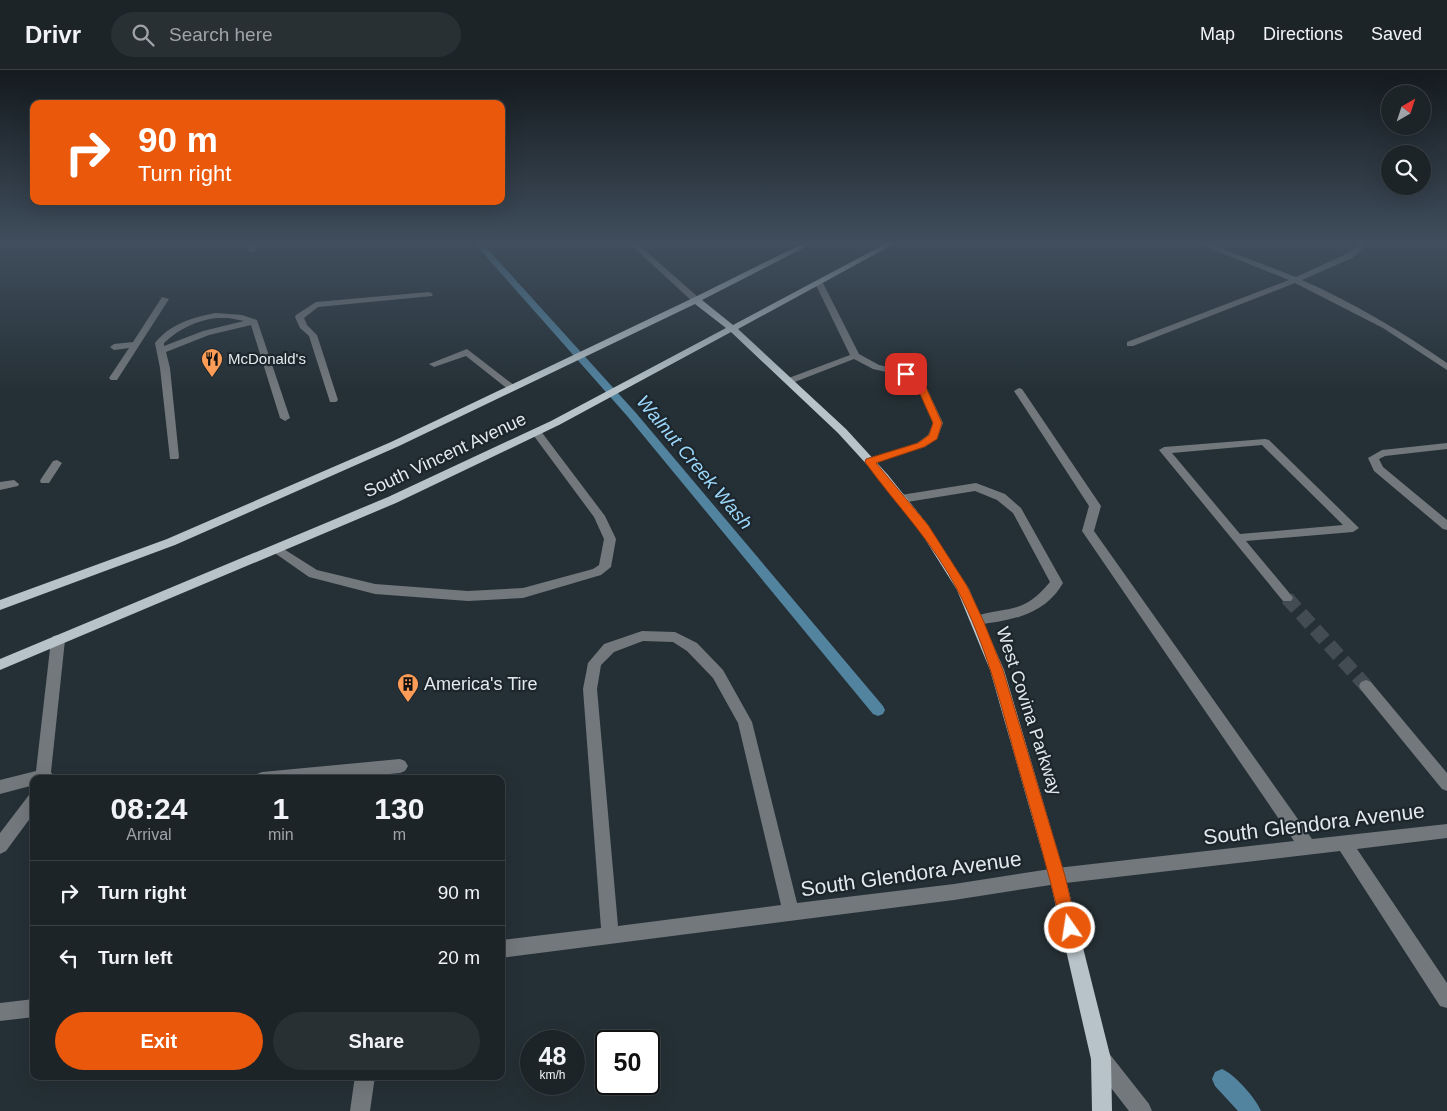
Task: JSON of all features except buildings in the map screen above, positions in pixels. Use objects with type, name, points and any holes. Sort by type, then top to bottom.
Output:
[{"type":"main road","name":"South Vincent Avenue","points":[[0,605],[171,542],[395,444],[629,330],[711,293]]},
{"type":"main road","name":"South Vincent Avenue","points":[[0,665],[392,500],[594,403],[800,293]]},
{"type":"main road","name":"West Covina Parkway","points":[[696,300],[733,329],[842,431],[924,528],[963,589],[997,670],[1057,876],[1101,1059],[1102,1111]]},
{"type":"street","name":"West Covina Parkway","points":[[688,293],[696,300]]},
{"type":"street","points":[[824,293],[855,356],[876,367],[917,376],[938,423],[933,437],[921,445],[870,462]]},
{"type":"street","points":[[1130,344],[1263,293]]},
{"type":"street","points":[[1324,293],[1378,321],[1447,367]]},
{"type":"street","points":[[332,400],[313,335],[303,326],[299,317],[316,305],[429,294]]},
{"type":"street","points":[[114,378],[165,300]]},
{"type":"street","points":[[174,457],[165,368],[159,343],[168,332],[185,323],[226,314],[243,316],[254,322],[285,418]]},
{"type":"street","points":[[161,351],[194,336],[220,328],[254,322]]},
{"type":"street","points":[[114,346],[136,344]]},
{"type":"street","points":[[434,364],[468,352],[512,388]]},
{"type":"street","points":[[789,382],[855,356]]},
{"type":"street","points":[[1019,391],[1095,506],[1088,531],[1308,847]]},
{"type":"street","points":[[275,549],[313,574],[384,590],[468,596],[523,592],[597,572],[605,567],[610,539],[598,516],[536,432]]},
{"type":"street","points":[[1237,538],[1353,528],[1265,442],[1164,450],[1237,538],[1287,598]]},
{"type":"street","points":[[1447,446],[1382,453],[1374,458],[1378,469],[1447,526]]},
{"type":"street","points":[[45,481],[57,463]]},
{"type":"street","points":[[0,486],[14,484]]},
{"type":"street","points":[[901,499],[976,486],[1001,497],[1017,511],[1057,583],[1044,601],[1025,612],[977,620]]},
{"type":"street","points":[[610,935],[590,689],[595,664],[609,648],[642,636],[674,636],[692,647],[718,674],[746,722],[791,912]]},
{"type":"street","points":[[44,775],[58,640]]},
{"type":"street","points":[[1366,686],[1447,784]]},
{"type":"street","points":[[304,775],[400,766]]},
{"type":"street","points":[[0,787],[30,780]]},
{"type":"street","points":[[0,846],[30,805]]},
{"type":"street","name":"South Glendora Avenue","points":[[505,948],[954,892],[1057,876],[1447,831]]},
{"type":"street","points":[[1344,843],[1447,1000]]},
{"type":"street","points":[[0,1012],[30,1008]]},
{"type":"street","points":[[1101,1059],[1142,1111]]},
{"type":"street","points":[[360,1111],[364,1080]]},
{"type":"waterway","name":"Walnut Creek Wash","points":[[522,293],[632,415],[878,710]]},
{"type":"waterway","name":"Walnut Creek Wash","points":[[1222,1079],[1251,1111]]},
{"type":"tunnel","points":[[1287,598],[1366,686]]},
{"type":"place","name":"McDonald's","points":[[212,378]]},
{"type":"place","name":"America's Tire","points":[[408,703]]},
{"type":"route","points":[[906,374],[917,376],[938,423],[933,437],[921,445],[870,462],[924,528],[963,589],[977,620],[997,670],[1057,876],[1070,928]]}]
